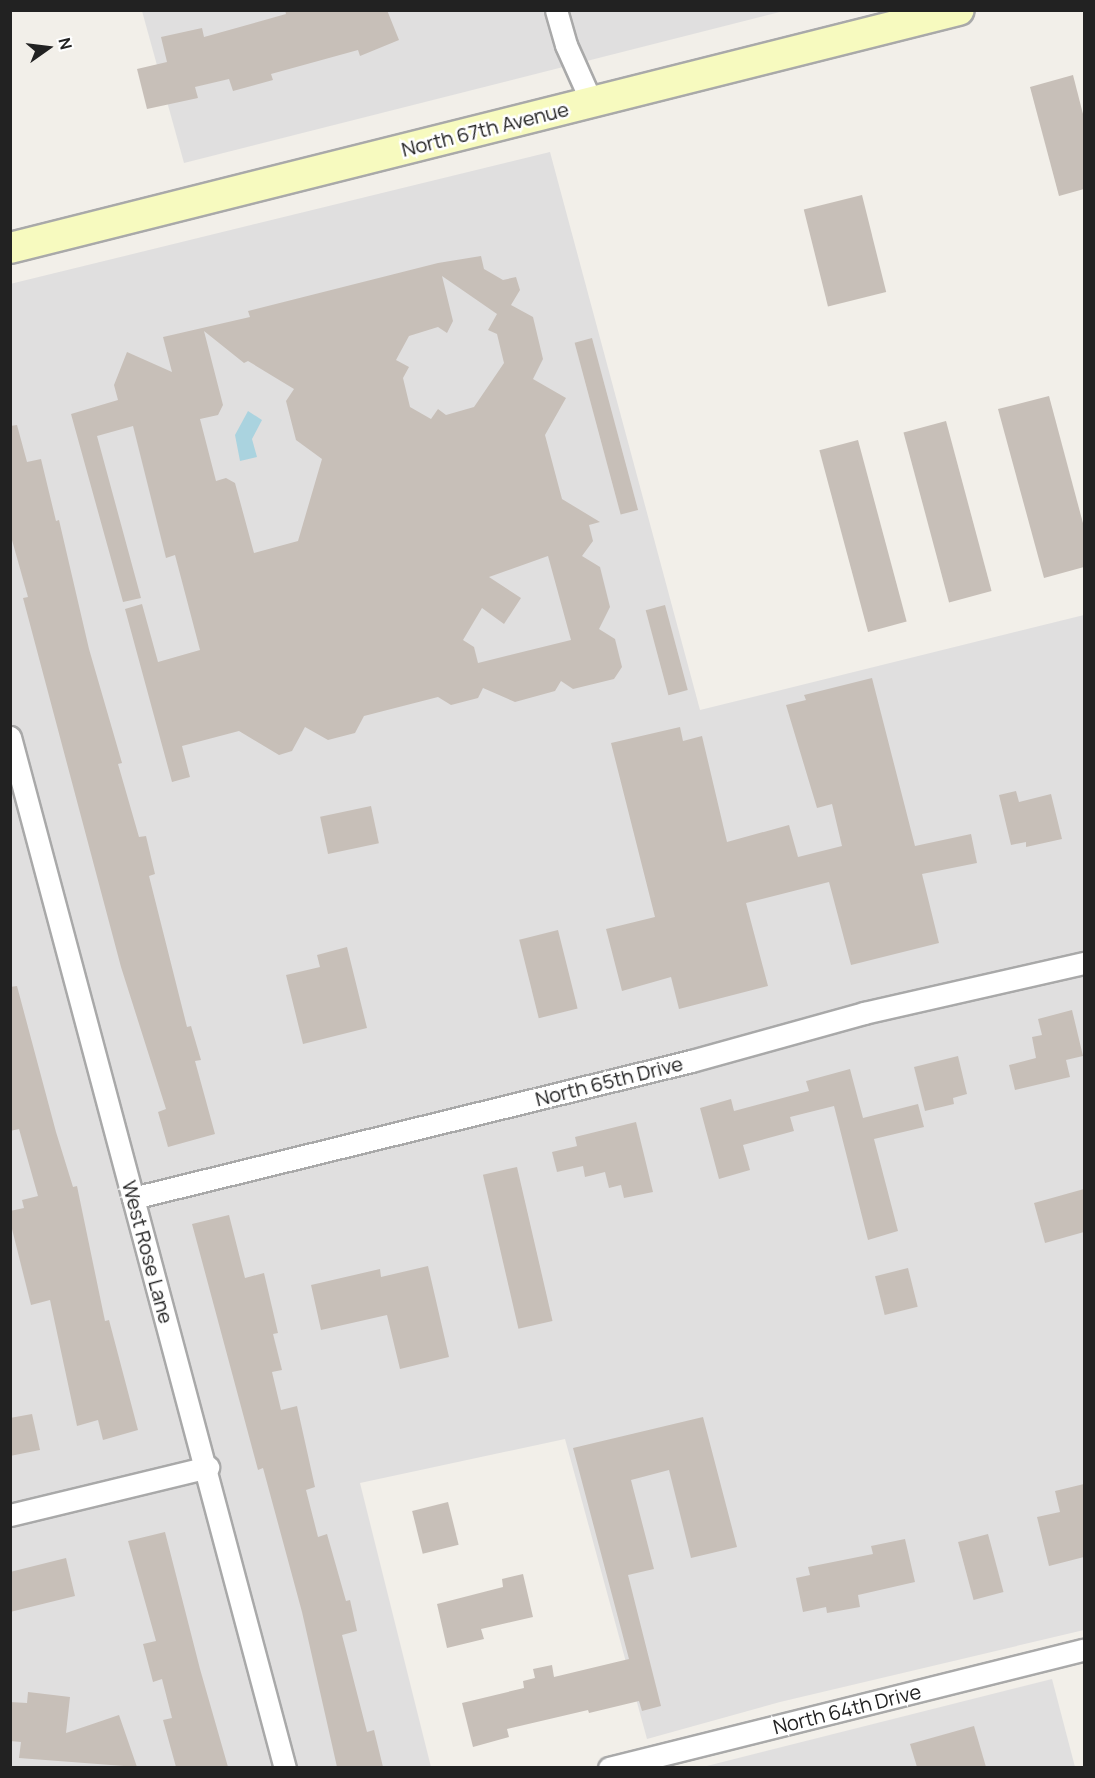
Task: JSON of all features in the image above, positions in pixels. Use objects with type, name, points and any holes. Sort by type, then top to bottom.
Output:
[{"type":"main road","name":"North 67th Avenue","points":[[10,248],[959,10]]},
{"type":"street","points":[[556,10],[566,45],[592,103]]},
{"type":"street","name":"West Rose Lane","points":[[10,738],[133,1198],[208,1467],[285,1767]]},
{"type":"street","name":"North 65th Drive","points":[[133,1198],[691,1061],[856,1015],[1084,963]]},
{"type":"street","points":[[10,1515],[208,1467]]},
{"type":"street","name":"North 64th Drive","points":[[609,1767],[1084,1650]]},
{"type":"shaded area","points":[[142,11],[784,11],[184,163]]},
{"type":"shaded area","points":[[550,152],[700,710],[1084,615],[1084,1630],[780,1702],[647,1739],[565,1439],[360,1483],[431,1767],[11,1767],[10,284]]},
{"type":"shaded area","points":[[1052,1679],[1075,1767],[699,1768]]},
{"type":"water","points":[[248,411],[262,420],[252,439],[257,457],[240,461],[235,435]]},
{"type":"building","points":[[285,10],[387,10],[399,40],[360,56],[358,50],[271,74],[273,80],[233,91],[229,79],[195,87],[198,98],[147,109],[137,69],[167,62],[161,37],[202,28],[204,37],[286,14]]},
{"type":"building","points":[[1073,75],[1084,118],[1084,189],[1059,196],[1030,87]]},
{"type":"building","points":[[862,195],[886,292],[828,307],[804,210]]},
{"type":"building","points":[[481,256],[484,269],[503,280],[516,277],[520,290],[511,305],[533,317],[543,359],[533,379],[566,398],[545,435],[562,499],[600,522],[589,525],[593,541],[582,556],[600,567],[610,607],[599,629],[615,639],[622,667],[614,679],[573,689],[561,681],[555,691],[515,702],[483,688],[478,698],[451,705],[438,697],[364,716],[355,733],[328,740],[305,727],[292,751],[279,755],[239,731],[182,746],[190,777],[172,782],[125,609],[142,604],[158,662],[200,650],[175,555],[166,558],[133,426],[97,436],[141,598],[123,602],[71,414],[118,400],[114,385],[127,352],[172,372],[163,337],[250,317],[248,311],[438,263]],"holes":[[[442,276],[497,314],[488,330],[497,334],[504,363],[474,407],[446,415],[438,409],[431,419],[410,407],[403,378],[409,367],[396,360],[409,336],[438,327],[447,333],[453,321]],[[204,331],[244,363],[248,361],[294,389],[286,401],[296,440],[322,459],[298,541],[254,553],[235,483],[226,478],[216,481],[200,419],[218,415],[223,405]],[[548,556],[571,640],[478,663],[474,647],[463,640],[482,608],[504,624],[521,598],[489,577]]]},
{"type":"building","points":[[592,338],[638,510],[621,515],[575,343]]},
{"type":"building","points":[[1049,396],[1084,527],[1084,567],[1044,578],[998,409]]},
{"type":"building","points":[[946,421],[992,591],[949,602],[903,432]]},
{"type":"building","points":[[17,425],[27,462],[41,459],[56,521],[59,520],[89,649],[122,763],[118,764],[139,837],[146,836],[155,874],[149,876],[187,1027],[191,1026],[201,1060],[195,1061],[215,1134],[168,1147],[158,1112],[166,1109],[121,967],[23,598],[28,597],[10,533],[10,426]]},
{"type":"building","points":[[858,440],[907,622],[868,632],[819,450]]},
{"type":"building","points":[[665,605],[688,690],[668,695],[646,610]]},
{"type":"building","points":[[872,678],[915,846],[971,834],[977,863],[922,874],[939,943],[851,965],[829,882],[746,903],[768,986],[679,1009],[671,977],[622,991],[606,929],[655,917],[611,743],[680,727],[683,741],[702,736],[727,842],[789,825],[798,857],[842,846],[832,804],[817,808],[786,705],[806,700],[804,695]]},
{"type":"building","points":[[1016,791],[1019,802],[1051,794],[1062,839],[1026,847],[1026,842],[1011,845],[999,795]]},
{"type":"building","points":[[371,806],[379,843],[328,854],[320,817]]},
{"type":"building","points":[[558,930],[578,1009],[539,1018],[519,940]]},
{"type":"building","points":[[347,947],[367,1028],[303,1044],[286,975],[320,967],[317,955]]},
{"type":"building","points":[[17,986],[56,1132],[73,1187],[77,1186],[105,1321],[109,1320],[138,1430],[103,1440],[98,1420],[77,1426],[50,1300],[31,1305],[10,1221],[10,1211],[24,1208],[22,1200],[38,1196],[19,1129],[10,1131],[10,987]]},
{"type":"building","points":[[1072,1010],[1083,1056],[1066,1060],[1070,1077],[1015,1090],[1009,1065],[1036,1058],[1032,1037],[1042,1035],[1038,1019]]},
{"type":"building","points":[[958,1056],[967,1094],[953,1098],[954,1104],[925,1111],[914,1067]]},
{"type":"building","points":[[850,1069],[863,1118],[918,1104],[924,1127],[874,1139],[898,1231],[868,1240],[834,1106],[790,1117],[794,1131],[743,1145],[750,1170],[719,1179],[700,1108],[731,1099],[734,1111],[809,1091],[806,1081]]},
{"type":"building","points":[[636,1122],[653,1192],[624,1198],[621,1185],[609,1188],[605,1172],[585,1177],[583,1166],[557,1172],[552,1152],[577,1146],[575,1137]]},
{"type":"building","points":[[517,1167],[553,1321],[518,1329],[483,1175]]},
{"type":"building","points":[[1084,1189],[1084,1232],[1045,1243],[1034,1203]]},
{"type":"building","points":[[229,1215],[245,1278],[264,1273],[278,1333],[273,1334],[282,1370],[272,1372],[281,1410],[297,1406],[315,1487],[306,1490],[318,1537],[327,1534],[346,1601],[350,1600],[357,1631],[342,1635],[367,1732],[374,1730],[383,1767],[337,1767],[302,1612],[263,1468],[258,1470],[192,1224]]},
{"type":"building","points":[[428,1266],[449,1357],[400,1369],[387,1315],[321,1330],[311,1285],[380,1269],[381,1277]]},
{"type":"building","points":[[908,1268],[918,1307],[885,1315],[875,1276]]},
{"type":"building","points":[[32,1414],[40,1450],[10,1456],[10,1418]]},
{"type":"building","points":[[703,1417],[737,1547],[691,1558],[669,1470],[631,1480],[654,1569],[628,1575],[661,1706],[642,1711],[639,1701],[589,1713],[588,1710],[507,1729],[509,1737],[473,1747],[462,1703],[524,1688],[523,1681],[535,1678],[533,1669],[552,1665],[554,1677],[629,1659],[573,1448]]},
{"type":"building","points":[[1084,1484],[1084,1557],[1049,1566],[1037,1517],[1060,1512],[1055,1491]]},
{"type":"building","points":[[448,1502],[459,1545],[423,1554],[412,1511]]},
{"type":"building","points":[[165,1532],[228,1767],[176,1767],[163,1720],[172,1718],[162,1679],[153,1682],[143,1644],[156,1641],[128,1541]]},
{"type":"building","points":[[988,1534],[1004,1592],[974,1600],[958,1542]]},
{"type":"building","points":[[905,1539],[915,1582],[858,1595],[860,1607],[827,1613],[826,1607],[803,1612],[796,1578],[810,1575],[808,1567],[873,1554],[871,1546]]},
{"type":"building","points":[[66,1558],[75,1596],[10,1612],[10,1572]]},
{"type":"building","points":[[523,1574],[533,1617],[481,1629],[484,1639],[447,1648],[437,1604],[503,1587],[502,1579]]},
{"type":"building","points":[[28,1692],[70,1697],[66,1733],[119,1715],[137,1767],[19,1758],[21,1742],[10,1741],[10,1702],[27,1703]]},
{"type":"building","points":[[974,1726],[986,1767],[917,1767],[910,1744]]}]
